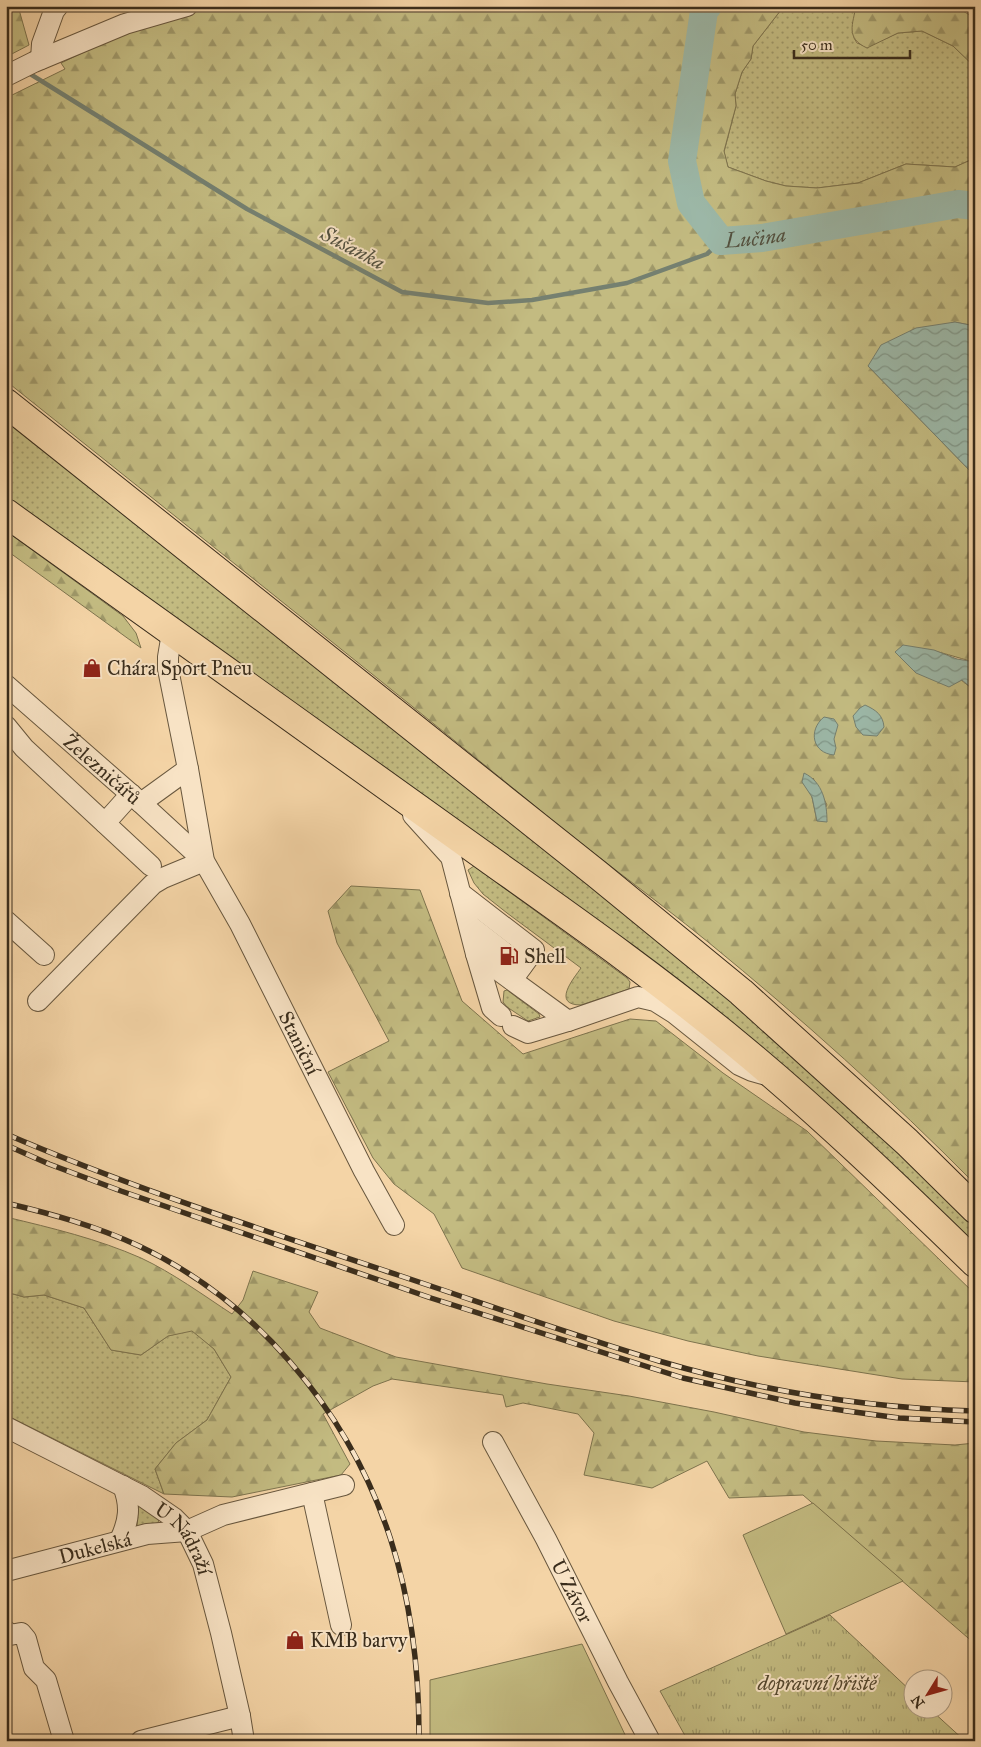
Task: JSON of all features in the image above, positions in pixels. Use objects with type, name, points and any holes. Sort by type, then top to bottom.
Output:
[{"type":"highway","points":[[6,403],[597,874],[740,992],[900,1135],[975,1209]]},
{"type":"highway","points":[[6,513],[640,970],[732,1040],[877,1168],[975,1264]]},
{"type":"street","points":[[37,60],[54,11],[58,6]]},
{"type":"street","points":[[6,76],[37,60],[125,24],[188,6]]},
{"type":"street","points":[[172,633],[168,669],[188,769]]},
{"type":"street","name":"Železničářů","points":[[6,684],[136,799],[188,769]]},
{"type":"street","points":[[6,726],[24,748],[151,866]]},
{"type":"street","name":"Staniční","points":[[188,769],[204,862]]},
{"type":"street","points":[[390,789],[451,857],[492,1008],[507,1021],[528,1033],[638,997],[655,1001],[674,1013],[739,1065],[777,1078]]},
{"type":"street","points":[[105,823],[136,799]]},
{"type":"street","name":"Staniční","points":[[136,799],[204,862],[240,924],[364,1171],[394,1225]]},
{"type":"street","points":[[38,1001],[153,884],[204,862]]},
{"type":"street","points":[[460,893],[534,950],[517,973]]},
{"type":"street","points":[[6,921],[44,955]]},
{"type":"street","points":[[469,925],[568,1020]]},
{"type":"street","points":[[476,954],[517,973]]},
{"type":"street","name":"U Nádraží","points":[[6,1427],[123,1486],[160,1507],[187,1530],[203,1564],[221,1633],[244,1741]]},
{"type":"street","name":"U Závor","points":[[492,1442],[546,1539],[650,1741]]},
{"type":"street","name":"Dukelská","points":[[6,1571],[120,1540],[147,1534],[187,1530],[223,1516],[344,1485]]},
{"type":"street","points":[[120,1540],[128,1518],[129,1507],[123,1486]]},
{"type":"street","points":[[312,1493],[341,1625]]},
{"type":"street","points":[[6,1631],[10,1635],[21,1633],[26,1640],[34,1668],[46,1680],[64,1741]]},
{"type":"street","points":[[141,1741],[240,1716]]},
{"type":"green space","points":[[6,6],[18,6],[29,45],[6,57]]},
{"type":"green space","points":[[250,6],[784,6],[753,46],[751,59],[742,72],[735,94],[736,106],[724,151],[728,167],[786,186],[817,188],[858,183],[906,164],[955,167],[975,158],[975,326],[954,322],[868,366],[975,476],[975,662],[922,649],[975,691],[975,1184],[878,1090],[743,971],[686,924],[573,837],[6,381],[6,98],[65,69],[61,63],[122,34],[198,11]],"holes":[[[813,778],[827,805],[817,821],[812,797]]]},
{"type":"green space","points":[[784,6],[856,6],[854,38],[857,43],[867,47],[898,33],[922,31],[953,46],[975,67],[975,158],[955,167],[906,164],[858,183],[817,188],[786,186],[728,167],[724,152],[736,106],[735,94],[742,72],[751,59],[753,46]]},
{"type":"green space","points":[[856,6],[954,6],[975,18],[975,67],[953,46],[922,31],[898,33],[867,48],[860,44],[853,35],[852,25]]},
{"type":"green space","points":[[6,415],[667,943],[961,1209],[975,1223],[975,1250],[882,1159],[6,503]]},
{"type":"green space","points":[[6,531],[123,616],[136,633],[141,648],[6,550]]},
{"type":"green space","points":[[474,866],[627,978],[630,982],[629,989],[581,1005],[572,1004],[567,1001],[567,990],[581,968],[483,894],[474,883],[468,870]]},
{"type":"green space","points":[[351,886],[420,890],[462,1001],[523,1054],[630,1019],[656,1021],[723,1073],[807,1131],[975,1294],[975,1382],[902,1379],[758,1356],[688,1341],[614,1321],[462,1268],[434,1214],[394,1184],[373,1158],[328,1072],[389,1041],[337,943],[328,911]]},
{"type":"green space","points":[[507,990],[539,1014],[540,1017],[528,1021],[507,1007],[503,1002],[504,991]]},
{"type":"green space","points":[[6,1217],[58,1230],[125,1251],[176,1277],[232,1314],[243,1300],[253,1271],[318,1292],[309,1312],[320,1328],[396,1357],[547,1384],[629,1396],[804,1432],[876,1441],[955,1445],[975,1443],[975,1644],[803,1495],[729,1498],[707,1461],[652,1488],[584,1475],[594,1433],[578,1414],[523,1403],[506,1407],[503,1395],[392,1379],[373,1386],[323,1414],[350,1464],[341,1475],[232,1497],[164,1494],[155,1469],[176,1443],[207,1420],[231,1377],[214,1349],[192,1331],[168,1336],[141,1355],[111,1350],[84,1308],[44,1295],[24,1297],[6,1292]]},
{"type":"green space","points":[[6,1292],[24,1297],[44,1295],[84,1308],[111,1350],[141,1355],[168,1336],[192,1330],[214,1349],[231,1377],[207,1420],[176,1443],[155,1469],[164,1494],[6,1415]]},
{"type":"green space","points":[[813,1503],[903,1581],[786,1634],[743,1535]]},
{"type":"green space","points":[[139,1505],[159,1519],[158,1523],[137,1527]]},
{"type":"green space","name":"dopravní hřiště","points":[[830,1615],[904,1685],[904,1720],[942,1720],[965,1741],[688,1741],[660,1691]]},
{"type":"green space","points":[[582,1644],[628,1741],[430,1741],[430,1680]]},
{"type":"water","points":[[673,165],[696,188],[678,199]]},
{"type":"water","points":[[955,322],[975,326],[975,476],[868,366],[881,345],[916,328]]},
{"type":"water","points":[[903,645],[934,650],[957,659],[975,662],[975,691],[962,680],[949,687],[916,673],[895,652]]},
{"type":"water","points":[[865,705],[876,711],[882,719],[884,727],[877,736],[863,735],[856,727],[853,716]]},
{"type":"water","points":[[824,717],[834,719],[838,725],[834,739],[836,748],[834,755],[821,750],[815,740],[816,728]]},
{"type":"water","points":[[804,773],[820,787],[825,801],[827,822],[817,821],[812,797],[802,782]]},
{"type":"waterway","name":"Sušanka","points":[[708,6],[704,11],[682,161],[691,203],[721,241],[762,238],[958,204],[975,206]]},
{"type":"waterway","name":"Sušanka","points":[[6,60],[16,66]]},
{"type":"waterway","name":"Sušanka","points":[[27,72],[247,209],[402,292],[488,303],[532,300],[627,283],[707,254],[721,241]]},
{"type":"railway","points":[[6,1134],[103,1173],[201,1209],[561,1330],[697,1372],[776,1389],[855,1402],[975,1411]]},
{"type":"railway","points":[[6,1145],[49,1164],[121,1191],[431,1298],[683,1378],[795,1403],[847,1411],[899,1418],[975,1422]]},
{"type":"railway","points":[[6,1203],[57,1216],[107,1232],[139,1246],[182,1269],[202,1282],[258,1328],[291,1363],[324,1405],[351,1448],[373,1493],[391,1539],[404,1587],[413,1637],[418,1688],[419,1741]]},
{"type":"place","name":"Chára Sport Pneu","points":[[92,668]]},
{"type":"place","name":"Shell","points":[[509,956]]},
{"type":"place","name":"KMB barvy","points":[[295,1640]]},
{"type":"water label","name":"Lučina","points":[[756,234]]}]
